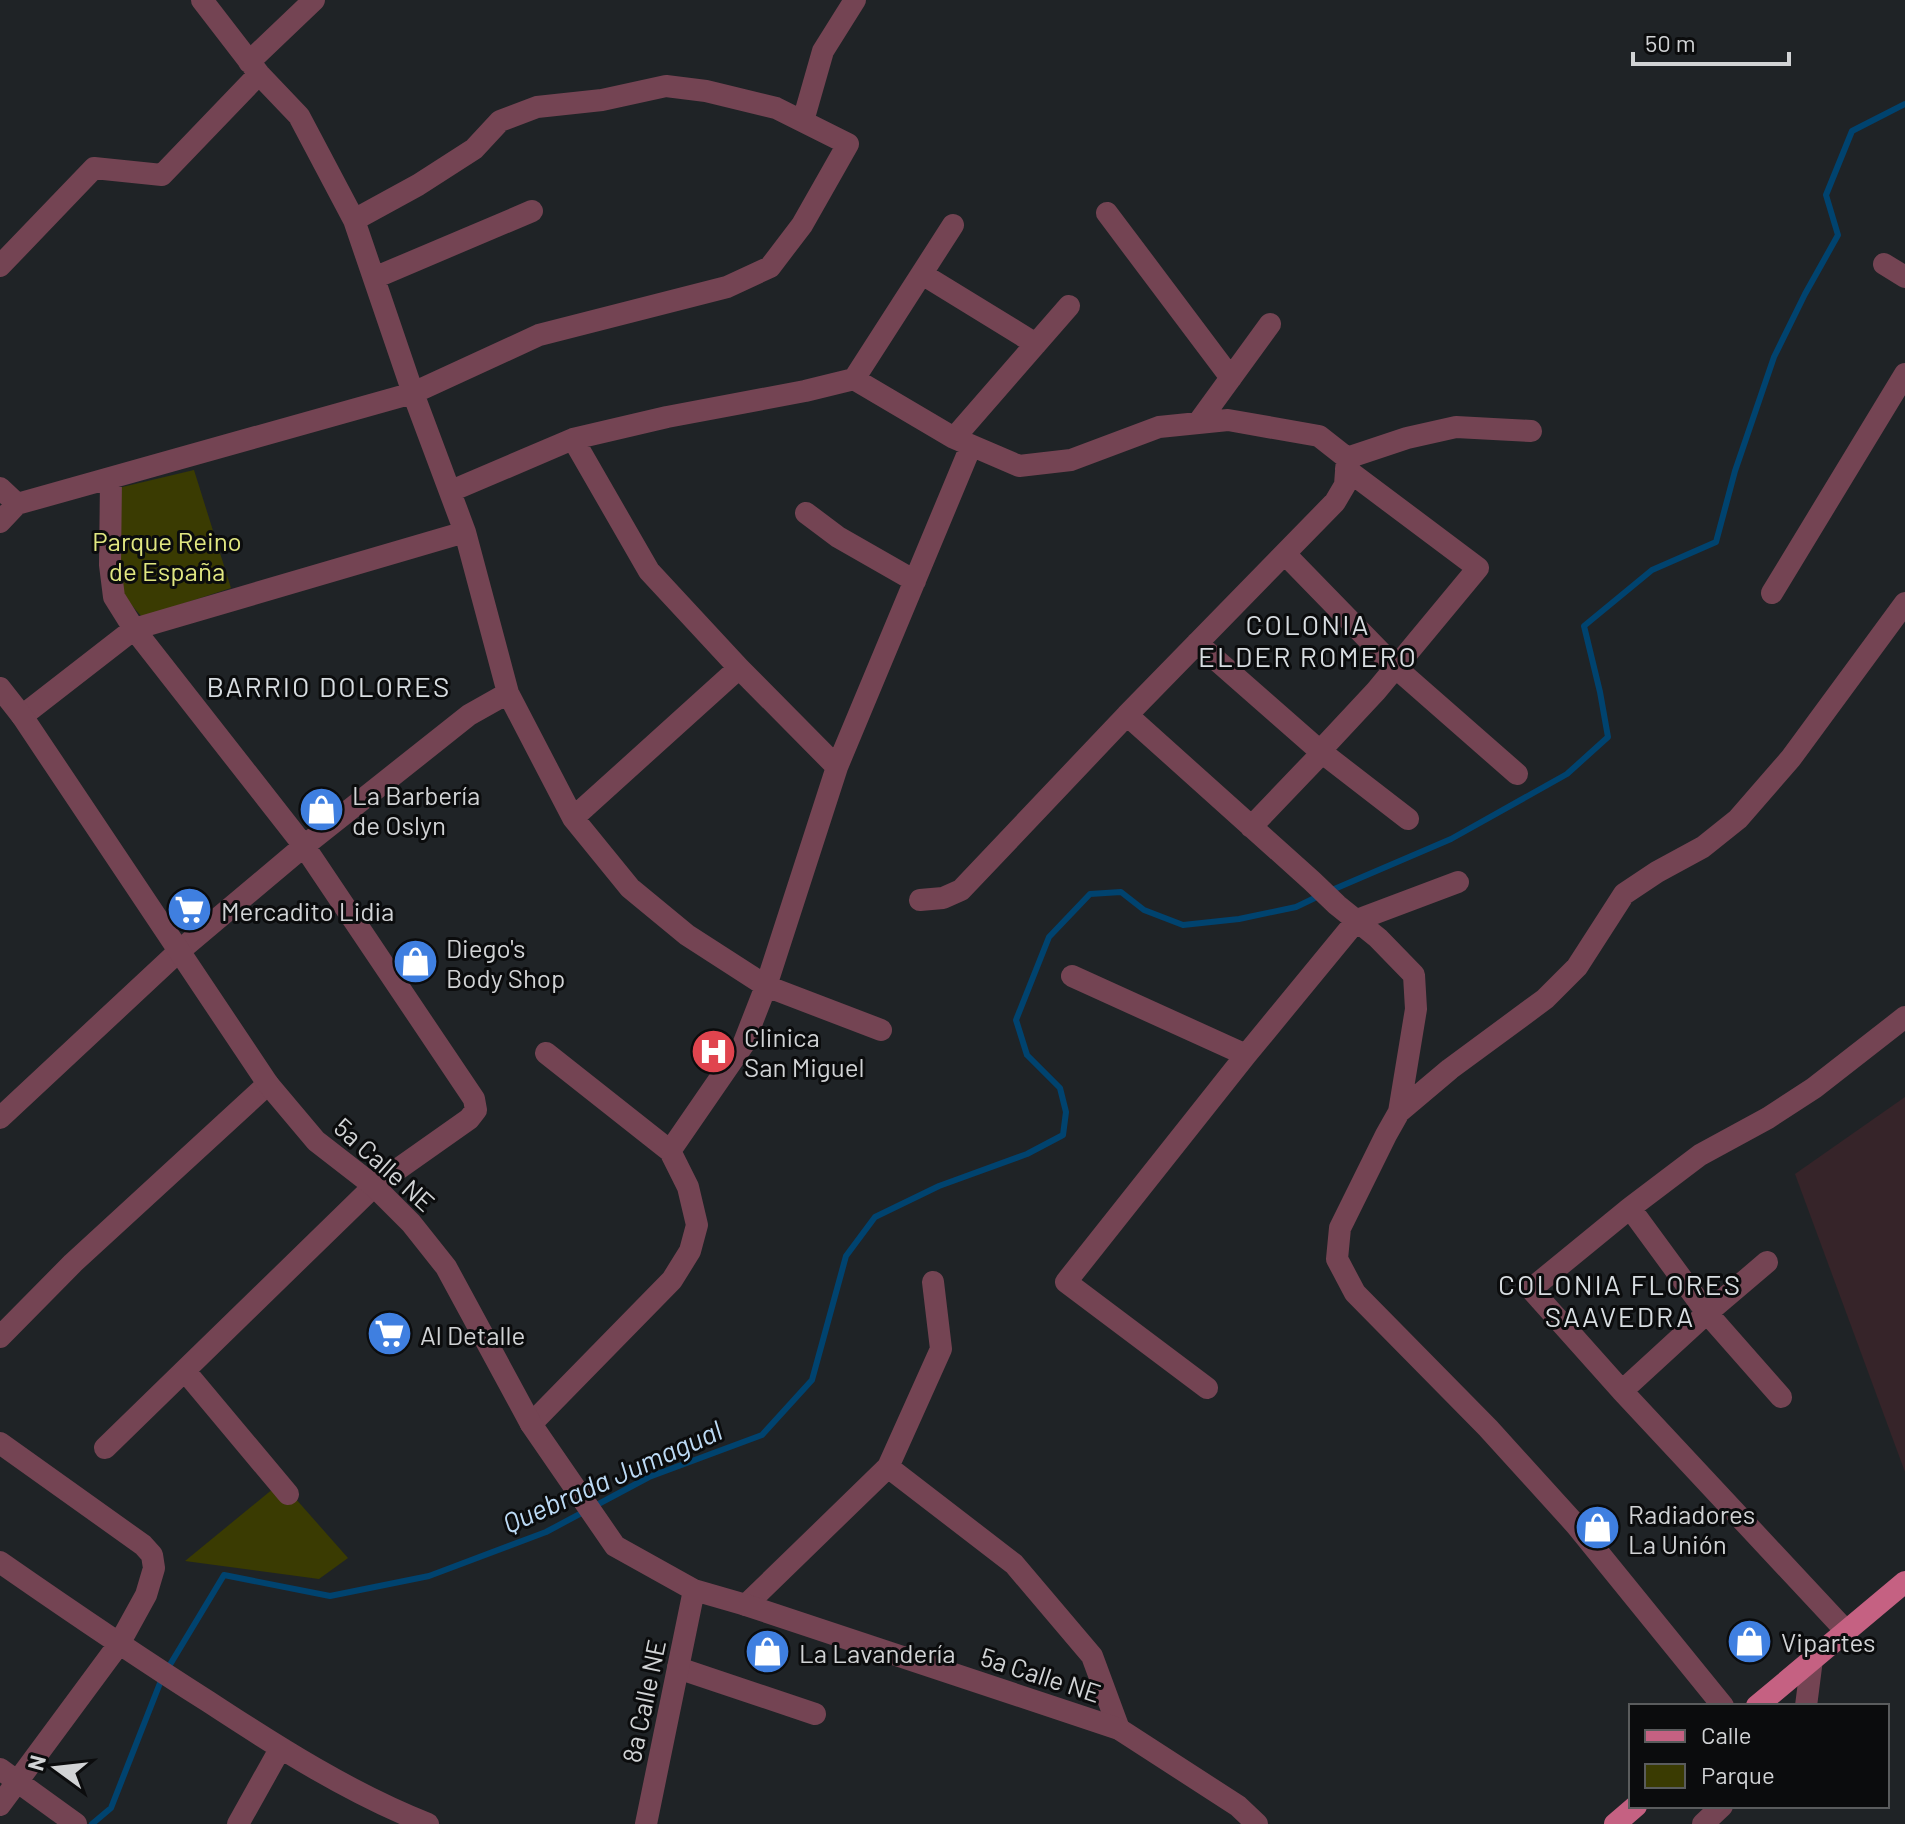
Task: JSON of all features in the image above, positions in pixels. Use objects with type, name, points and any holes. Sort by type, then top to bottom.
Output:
[{"type":"main road","points":[[1759,1704],[1905,1582]]},
{"type":"main road","points":[[1615,1824],[1634,1808]]},
{"type":"street","points":[[202,0],[254,68],[299,116],[354,220],[413,393],[465,532],[508,693],[573,818],[630,888],[687,935],[766,986],[881,1030]]},
{"type":"street","points":[[0,266],[94,168],[162,175],[314,0]]},
{"type":"street","points":[[803,121],[823,51],[855,0]]},
{"type":"street","points":[[0,522],[17,504],[413,393],[539,335],[727,287],[770,267],[802,225],[848,144],[776,108],[706,91],[666,86],[602,100],[537,107],[500,121],[474,149],[418,185],[354,220]]},
{"type":"street","points":[[374,278],[532,211]]},
{"type":"street","points":[[1107,213],[1231,378]]},
{"type":"street","points":[[451,491],[573,439],[854,379],[953,225]]},
{"type":"street","points":[[1884,264],[1905,277]]},
{"type":"street","points":[[922,274],[1036,344]]},
{"type":"street","points":[[670,1151],[743,1045],[766,986],[837,767],[915,581],[962,442],[1036,344],[1069,306]]},
{"type":"street","points":[[1198,423],[1270,324]]},
{"type":"street","points":[[1772,593],[1905,374]]},
{"type":"street","points":[[854,379],[962,442],[1019,466],[1071,460],[1159,427],[1198,423],[1228,420],[1319,436],[1347,463],[1478,568],[1320,751],[1319,756],[1251,827]]},
{"type":"street","points":[[1347,463],[1407,438],[1456,427],[1531,431]]},
{"type":"street","points":[[573,439],[649,571],[837,767]]},
{"type":"street","points":[[920,900],[943,898],[961,890],[1335,502],[1345,485],[1347,463]]},
{"type":"street","points":[[105,1448],[374,1186],[469,1119],[476,1110],[474,1099],[304,846],[134,629],[114,597],[110,565],[111,479]]},
{"type":"street","points":[[0,488],[17,504]]},
{"type":"street","points":[[806,513],[838,537],[915,581]]},
{"type":"street","points":[[22,716],[134,629],[465,532]]},
{"type":"street","points":[[1285,554],[1395,667],[1517,774]]},
{"type":"street","points":[[1399,1112],[1450,1069],[1545,999],[1577,967],[1624,894],[1703,847],[1738,819],[1791,758],[1905,603]]},
{"type":"street","points":[[1197,643],[1320,751],[1408,819]]},
{"type":"street","points":[[573,818],[739,668]]},
{"type":"street","name":"5a Calle NE","points":[[0,688],[22,716],[268,1084],[316,1141],[374,1186],[411,1223],[446,1267],[531,1424],[615,1546],[694,1590],[1119,1729],[1238,1806],[1257,1824]]},
{"type":"street","points":[[0,1118],[178,952],[304,846],[469,715],[508,693]]},
{"type":"street","points":[[1127,715],[1337,905],[1378,938],[1414,975],[1416,1009],[1399,1112],[1340,1228],[1337,1259],[1355,1293],[1488,1428],[1576,1525],[1721,1704]]},
{"type":"street","points":[[1207,1388],[1066,1282],[1357,920],[1458,882]]},
{"type":"street","points":[[1072,976],[1246,1055]]},
{"type":"street","points":[[1846,1631],[1531,1289],[1700,1155],[1768,1118],[1814,1088],[1905,1017]]},
{"type":"street","points":[[531,1424],[672,1280],[690,1251],[697,1225],[688,1187],[670,1151],[546,1053]]},
{"type":"street","points":[[0,1337],[73,1263],[268,1084]]},
{"type":"street","points":[[1630,1208],[1707,1313],[1781,1397]]},
{"type":"street","points":[[1622,1391],[1767,1262]]},
{"type":"street","points":[[746,1605],[888,1467],[941,1349],[933,1282]]},
{"type":"street","points":[[185,1371],[288,1494]]},
{"type":"street","points":[[0,1443],[143,1545],[152,1555],[154,1568],[146,1595],[119,1644],[8,1775],[0,1805]]},
{"type":"street","points":[[888,1467],[1014,1564],[1092,1656],[1119,1729]]},
{"type":"street","points":[[0,1562],[280,1749],[347,1786],[428,1824]]},
{"type":"street","name":"8a Calle NE","points":[[646,1824],[694,1590]]},
{"type":"street","points":[[1806,1704],[1812,1659]]},
{"type":"street","points":[[678,1668],[815,1714]]},
{"type":"street","points":[[238,1824],[280,1749]]},
{"type":"street","points":[[8,1775],[76,1824]]},
{"type":"street","points":[[1703,1824],[1720,1808]]},
{"type":"shaded area","points":[[1905,1097],[1905,1472],[1795,1174]]},
{"type":"green space","name":"Parque Reino de España","points":[[194,470],[231,588],[142,617],[120,592],[118,488]]},
{"type":"green space","points":[[274,1488],[286,1505],[295,1498],[348,1558],[319,1579],[185,1561]]},
{"type":"waterway","name":"Quebrada Jumagual","points":[[1332,890],[1451,839],[1567,774],[1608,737],[1584,626],[1652,570],[1716,542],[1735,471],[1774,357],[1838,235],[1826,195],[1852,131],[1905,104]]},
{"type":"waterway","name":"Quebrada Jumagual","points":[[168,1668],[224,1575],[330,1596],[429,1576],[546,1532],[649,1477],[762,1435],[812,1380],[846,1256],[875,1217],[939,1186],[1027,1154],[1063,1135],[1066,1112],[1060,1088],[1027,1055],[1016,1020],[1049,937],[1090,894],[1121,892],[1144,910],[1183,925],[1239,919],[1296,907],[1321,895]]},
{"type":"waterway","name":"Quebrada Jumagual","points":[[92,1824],[111,1808],[162,1678]]},
{"type":"place","name":"La Barbería de Oslyn","points":[[321,809]]},
{"type":"place","name":"Mercadito Lidia","points":[[190,910]]},
{"type":"place","name":"Diego's Body Shop","points":[[415,962]]},
{"type":"place","name":"Clinica San Miguel","points":[[713,1051]]},
{"type":"place","name":"Al Detalle","points":[[389,1334]]},
{"type":"place","name":"Radiadores La Unión","points":[[1597,1528]]},
{"type":"place","name":"Vipartes","points":[[1750,1641]]},
{"type":"place","name":"La Lavandería","points":[[768,1652]]},
{"type":"district","name":"COLONIA ELDER ROMERO","points":[[1308,640]]},
{"type":"district","name":"BARRIO DOLORES","points":[[329,686]]},
{"type":"district","name":"COLONIA FLORES SAAVEDRA","points":[[1620,1300]]}]
